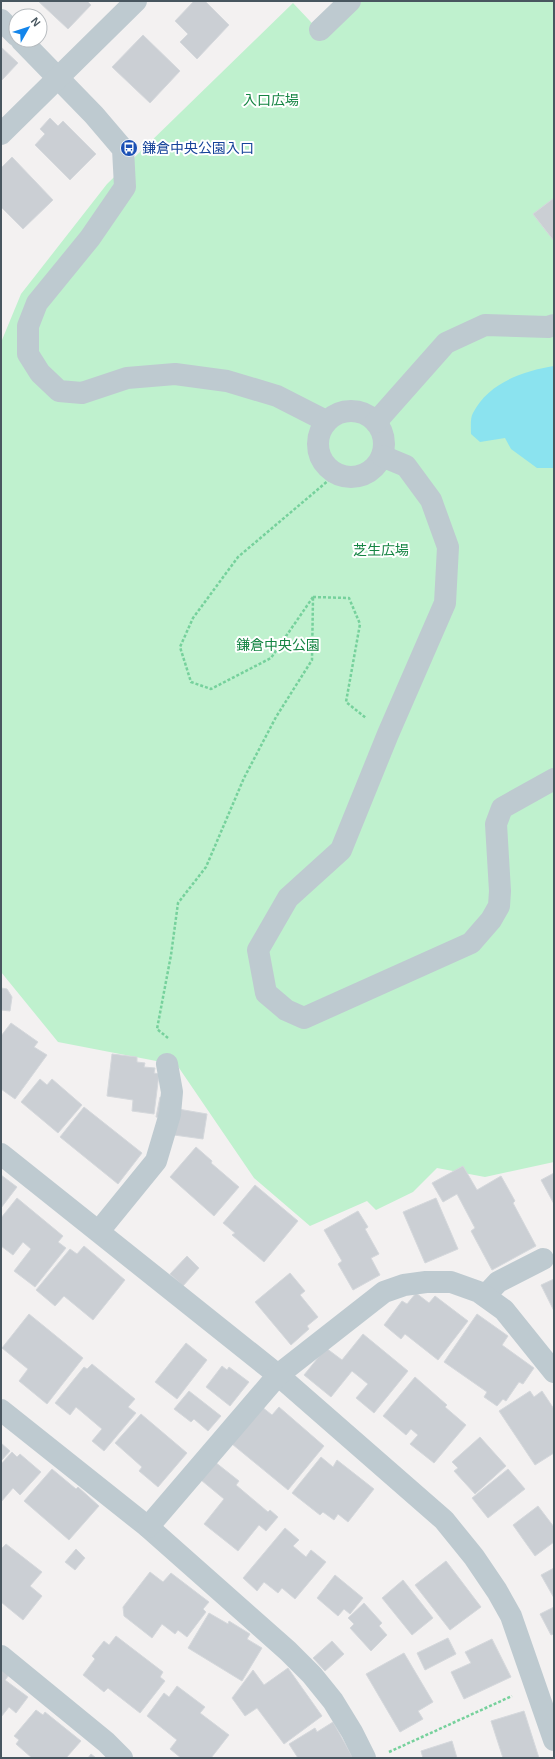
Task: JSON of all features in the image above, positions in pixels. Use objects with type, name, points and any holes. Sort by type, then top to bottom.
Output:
[{"type":"street","points":[[1,134],[136,1]]},
{"type":"street","points":[[320,30],[350,1]]},
{"type":"street","points":[[29,48],[59,78],[123,150],[125,187],[90,238],[38,303],[28,326],[28,354],[40,373],[59,391],[82,394],[127,378],[175,374],[227,381],[277,396],[326,421]]},
{"type":"street","points":[[376,422],[446,343],[485,325],[548,327],[554,325]]},
{"type":"street","points":[[346,411],[362,413],[376,422],[384,438],[384,447],[382,456],[377,466],[369,473],[358,477],[346,477],[336,474],[324,464],[318,450],[318,440],[326,421],[335,414],[346,411]]},
{"type":"street","points":[[382,456],[406,466],[432,500],[448,547],[445,603],[388,734],[341,850],[288,898],[258,950],[266,993],[286,1010],[304,1018],[471,943],[491,920],[499,906],[496,824],[502,808],[554,779]]},
{"type":"street","points":[[99,1231],[156,1161],[170,1114],[172,1092],[167,1064]]},
{"type":"street","points":[[1,1154],[278,1374],[444,1520],[474,1557],[497,1591],[511,1616],[554,1740]]},
{"type":"street","points":[[485,1296],[498,1282],[543,1259]]},
{"type":"street","points":[[148,1528],[278,1374],[384,1292],[404,1285],[426,1282],[452,1282],[479,1292],[504,1310],[554,1372]]},
{"type":"street","points":[[1,1410],[148,1528],[288,1651],[312,1675],[337,1707],[352,1732],[374,1756]]},
{"type":"street","points":[[1,1656],[106,1742],[122,1758]]},
{"type":"path","points":[[313,597],[271,658],[211,689],[191,682],[180,647],[193,618],[238,557],[336,474]]},
{"type":"path","points":[[313,597],[349,598],[360,624],[346,702],[388,734]]},
{"type":"path","points":[[157,1029],[171,955],[178,903],[206,867],[244,778],[276,718],[312,660],[313,597]]},
{"type":"path","points":[[374,1756],[536,1685]]},
{"type":"green space","name":"鎌倉中央公園","points":[[362,1],[554,1],[554,1162],[485,1177],[437,1168],[413,1192],[376,1210],[367,1201],[310,1226],[254,1178],[177,1065],[58,1042],[1,972],[1,339],[2,340],[21,294],[107,184],[293,3],[326,38]]},
{"type":"water","points":[[554,366],[554,468],[537,468],[511,449],[505,438],[480,442],[471,434],[472,415],[480,403],[497,386],[530,371]]},
{"type":"building","points":[[38,1],[87,1],[91,5],[68,29],[48,10],[48,8],[46,8]]},
{"type":"building","points":[[194,1],[205,1],[229,25],[197,59],[180,42],[188,34],[175,21]]},
{"type":"building","points":[[143,35],[180,71],[150,103],[112,67]]},
{"type":"building","points":[[1,47],[18,63],[1,81]]},
{"type":"building","points":[[50,118],[58,126],[63,121],[96,154],[70,180],[35,145],[45,134],[40,129]]},
{"type":"building","points":[[12,157],[53,200],[23,229],[1,207],[1,168]]},
{"type":"building","points":[[554,198],[554,241],[533,214]]},
{"type":"building","points":[[1,988],[7,989],[12,997],[10,1011],[1,1010]]},
{"type":"building","points":[[11,1023],[38,1042],[34,1047],[47,1055],[15,1099],[1,1089],[1,1036]]},
{"type":"building","points":[[112,1054],[137,1057],[137,1062],[145,1063],[144,1067],[155,1068],[154,1073],[159,1074],[154,1114],[132,1111],[133,1100],[107,1096]]},
{"type":"building","points":[[40,1079],[47,1085],[52,1079],[82,1105],[58,1133],[21,1102]]},
{"type":"building","points":[[160,1097],[168,1098],[165,1118],[156,1117]]},
{"type":"building","points":[[84,1107],[142,1153],[118,1184],[60,1137]]},
{"type":"building","points":[[178,1109],[207,1114],[203,1139],[174,1135]]},
{"type":"building","points":[[196,1147],[212,1161],[211,1163],[239,1187],[214,1216],[170,1177]]},
{"type":"building","points":[[463,1166],[477,1190],[501,1176],[515,1201],[513,1203],[536,1246],[492,1270],[471,1231],[475,1228],[457,1194],[443,1202],[432,1183]]},
{"type":"building","points":[[554,1173],[554,1204],[541,1180]]},
{"type":"building","points":[[1,1175],[17,1187],[1,1208]]},
{"type":"building","points":[[255,1185],[298,1221],[264,1262],[232,1235],[235,1233],[223,1223]]},
{"type":"building","points":[[17,1198],[63,1236],[58,1242],[66,1248],[35,1287],[14,1271],[31,1249],[23,1242],[13,1255],[1,1246],[1,1218]]},
{"type":"building","points":[[436,1198],[458,1249],[425,1263],[403,1212]]},
{"type":"building","points":[[358,1211],[368,1227],[365,1229],[379,1254],[371,1258],[380,1275],[353,1290],[338,1264],[342,1261],[324,1230]]},
{"type":"building","points":[[84,1246],[125,1280],[93,1320],[64,1296],[55,1306],[36,1290],[70,1249],[77,1254]]},
{"type":"building","points":[[187,1256],[199,1268],[183,1286],[170,1274]]},
{"type":"building","points":[[290,1273],[305,1291],[300,1295],[318,1317],[307,1326],[309,1329],[291,1345],[255,1302]]},
{"type":"building","points":[[554,1279],[554,1311],[541,1285]]},
{"type":"building","points":[[416,1293],[429,1303],[435,1296],[468,1321],[438,1360],[405,1334],[401,1339],[384,1325],[402,1301],[407,1304]]},
{"type":"building","points":[[29,1314],[83,1358],[47,1404],[19,1381],[28,1369],[2,1348]]},
{"type":"building","points":[[477,1314],[508,1336],[502,1345],[534,1368],[523,1384],[519,1382],[506,1401],[503,1399],[497,1406],[484,1397],[487,1392],[444,1362]]},
{"type":"building","points":[[363,1334],[408,1371],[374,1413],[356,1398],[368,1384],[352,1371],[331,1397],[304,1375],[326,1348],[342,1360]]},
{"type":"building","points":[[186,1343],[207,1360],[177,1399],[155,1382]]},
{"type":"building","points":[[92,1364],[135,1399],[128,1407],[136,1413],[104,1451],[92,1441],[102,1429],[76,1407],[70,1415],[55,1403],[84,1367],[87,1369]]},
{"type":"building","points":[[222,1366],[227,1370],[229,1367],[249,1382],[230,1406],[206,1387]]},
{"type":"building","points":[[415,1377],[447,1405],[445,1407],[466,1425],[434,1463],[410,1444],[418,1435],[411,1429],[406,1435],[383,1416]]},
{"type":"building","points":[[189,1391],[221,1416],[208,1431],[194,1419],[191,1422],[174,1409]]},
{"type":"building","points":[[530,1391],[534,1397],[542,1391],[554,1409],[554,1453],[535,1465],[499,1411]]},
{"type":"building","points":[[262,1407],[272,1415],[279,1407],[324,1446],[288,1490],[232,1444]]},
{"type":"building","points":[[141,1414],[187,1453],[158,1487],[139,1471],[142,1467],[115,1443]]},
{"type":"building","points":[[480,1437],[506,1466],[475,1494],[454,1471],[458,1468],[452,1462]]},
{"type":"building","points":[[1,1443],[10,1451],[1,1461]]},
{"type":"building","points":[[12,1452],[17,1457],[20,1454],[41,1472],[20,1495],[13,1488],[1,1502],[1,1464]]},
{"type":"building","points":[[321,1457],[333,1467],[337,1460],[374,1489],[348,1522],[338,1514],[334,1520],[323,1512],[320,1515],[292,1493]]},
{"type":"building","points":[[215,1462],[239,1481],[236,1485],[268,1512],[270,1510],[278,1517],[266,1531],[259,1525],[238,1551],[204,1524],[224,1499],[201,1480]]},
{"type":"building","points":[[52,1469],[76,1489],[78,1487],[99,1506],[69,1540],[24,1501]]},
{"type":"building","points":[[508,1469],[525,1489],[488,1518],[472,1498]]},
{"type":"building","points":[[538,1506],[554,1527],[554,1542],[535,1556],[513,1525]]},
{"type":"building","points":[[285,1528],[299,1540],[293,1546],[306,1557],[311,1550],[326,1562],[295,1599],[282,1588],[278,1593],[264,1582],[257,1591],[243,1578]]},
{"type":"building","points":[[6,1544],[42,1572],[30,1586],[42,1596],[23,1620],[1,1602],[1,1549]]},
{"type":"building","points":[[76,1549],[85,1558],[75,1570],[65,1562]]},
{"type":"building","points":[[446,1561],[481,1607],[450,1630],[415,1585]]},
{"type":"building","points":[[554,1568],[554,1598],[541,1575]]},
{"type":"building","points":[[150,1572],[163,1582],[171,1573],[209,1602],[203,1609],[206,1612],[187,1637],[178,1630],[175,1634],[162,1624],[152,1638],[124,1616],[123,1607]]},
{"type":"building","points":[[335,1575],[363,1598],[350,1614],[344,1609],[338,1616],[317,1598]]},
{"type":"building","points":[[403,1580],[433,1618],[412,1635],[382,1598]]},
{"type":"building","points":[[364,1603],[382,1623],[379,1626],[387,1635],[371,1651],[350,1628],[354,1624],[348,1618]]},
{"type":"building","points":[[554,1607],[554,1634],[551,1635],[540,1614]]},
{"type":"building","points":[[209,1613],[228,1624],[229,1621],[250,1634],[247,1639],[262,1648],[242,1681],[188,1648]]},
{"type":"building","points":[[116,1636],[163,1672],[160,1677],[165,1681],[140,1713],[108,1688],[104,1692],[83,1675],[95,1659],[92,1656],[104,1641],[109,1645]]},
{"type":"building","points":[[448,1638],[456,1654],[425,1670],[417,1653]]},
{"type":"building","points":[[492,1639],[511,1677],[464,1699],[451,1672],[471,1663],[465,1652]]},
{"type":"building","points":[[332,1641],[344,1654],[325,1671],[313,1658]]},
{"type":"building","points":[[404,1653],[433,1702],[418,1711],[423,1719],[400,1732],[366,1674]]},
{"type":"building","points":[[288,1668],[322,1716],[284,1744],[257,1708],[245,1716],[232,1698],[253,1670],[264,1685]]},
{"type":"building","points":[[1,1669],[9,1675],[5,1680],[28,1697],[16,1713],[9,1707],[1,1717]]},
{"type":"building","points":[[177,1686],[205,1707],[200,1713],[229,1735],[211,1758],[181,1758],[170,1749],[177,1740],[147,1716],[164,1693],[169,1697]]},
{"type":"building","points":[[36,1710],[43,1715],[45,1712],[81,1741],[66,1758],[32,1758],[16,1744],[19,1740],[14,1736]]},
{"type":"building","points":[[524,1711],[539,1758],[503,1758],[491,1721]]},
{"type":"building","points":[[333,1722],[353,1758],[298,1758],[289,1744],[315,1728],[317,1732]]},
{"type":"building","points":[[452,1741],[457,1758],[423,1758],[421,1751]]},
{"type":"building","points":[[91,1754],[96,1758],[88,1758]]},
{"type":"place","name":"鎌倉中央公園入口","points":[[129,148]]},
{"type":"park label","name":"入口広場","points":[[271,100]]},
{"type":"park label","name":"芝生広場","points":[[381,550]]}]
